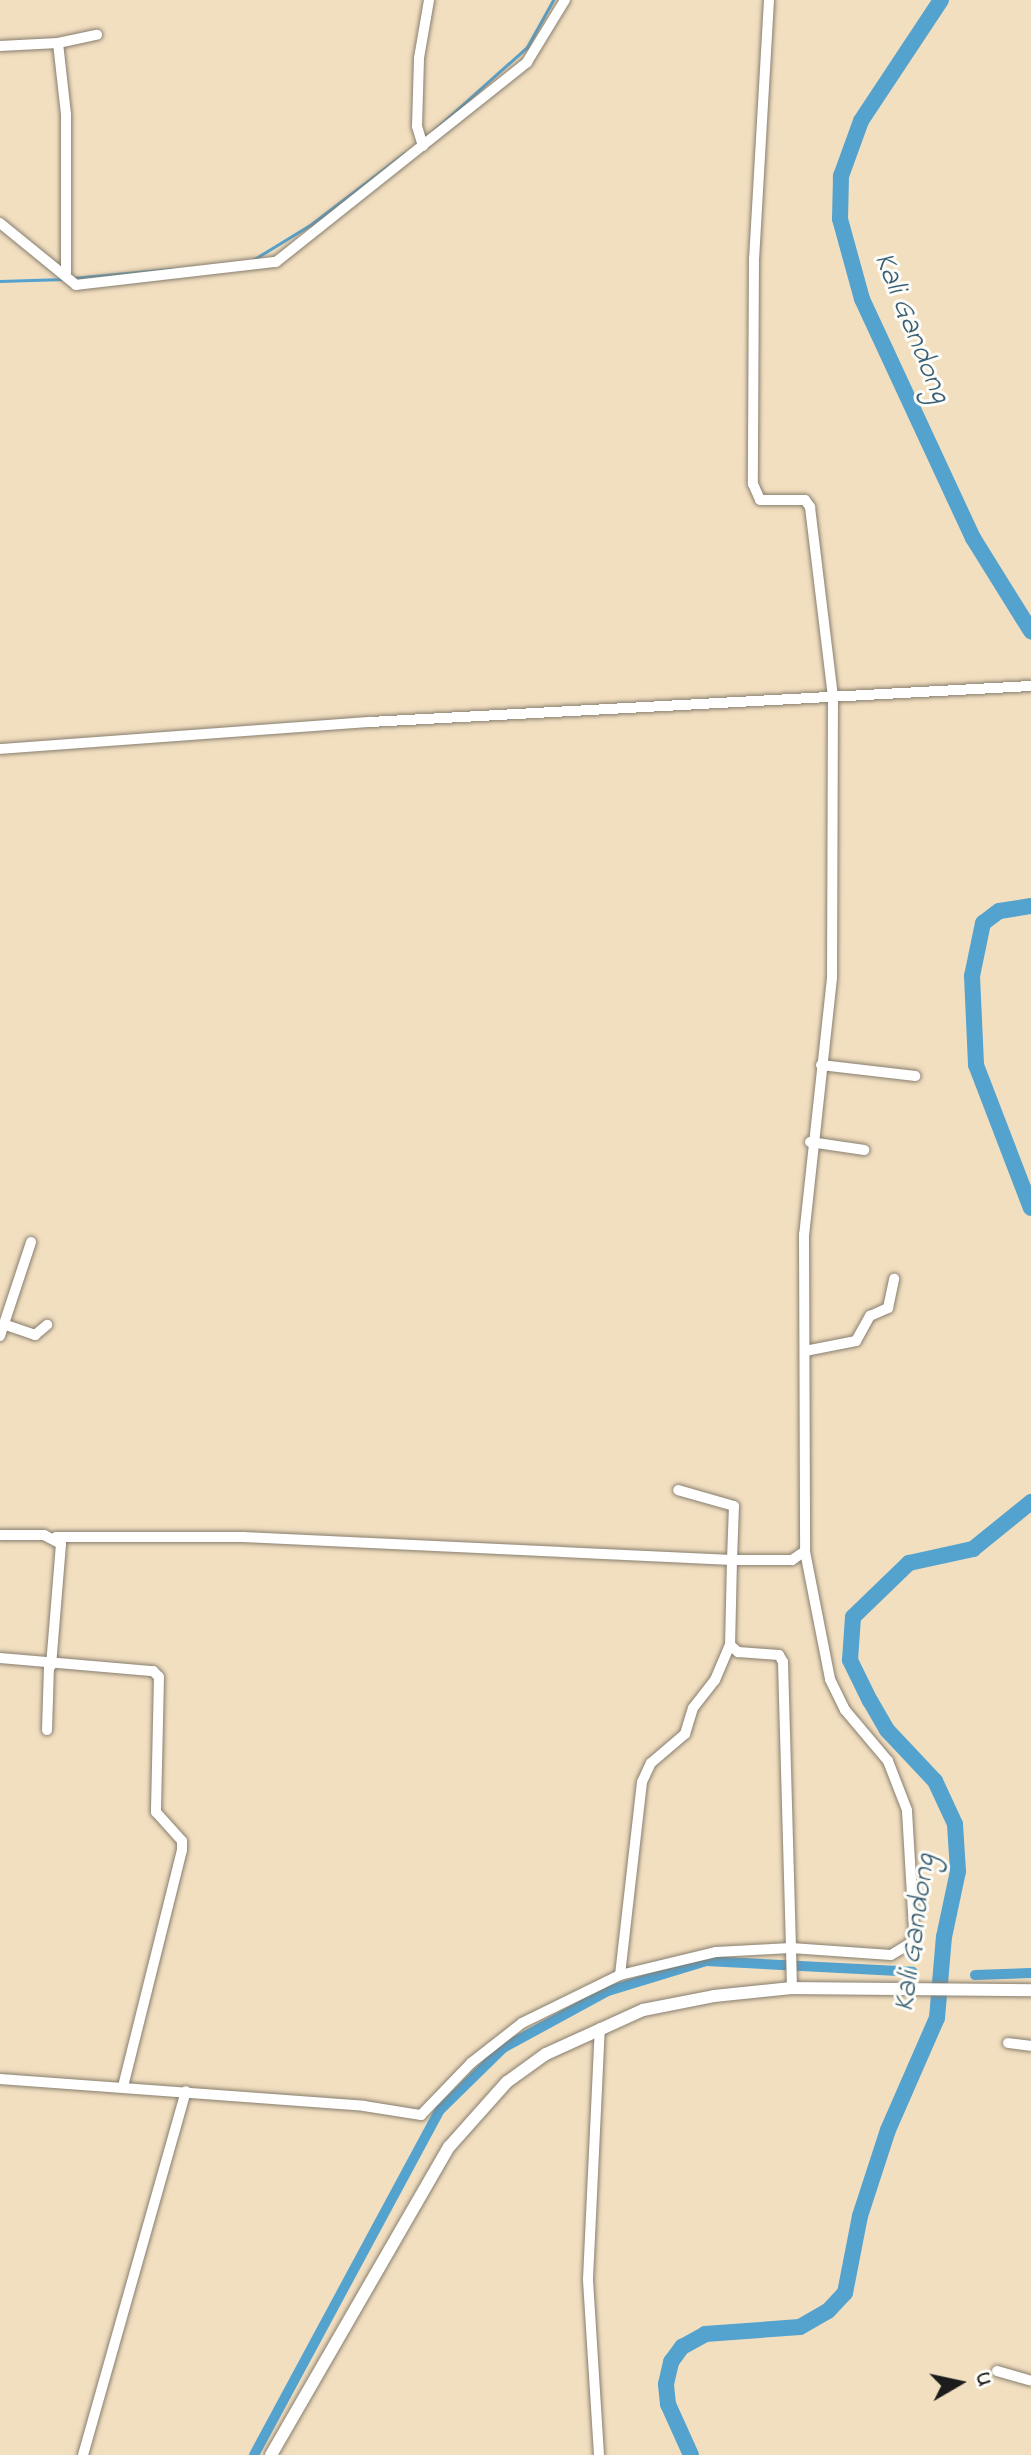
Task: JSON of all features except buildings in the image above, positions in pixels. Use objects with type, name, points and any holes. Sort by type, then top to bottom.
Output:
[{"type":"street","points":[[421,142],[419,58],[429,0]]},
{"type":"street","points":[[0,223],[68,277],[276,262],[421,142],[527,62],[565,0]]},
{"type":"street","points":[[0,2079],[186,2091],[425,2114],[471,2063],[522,2023],[620,1975],[716,1952],[891,1955],[911,1943],[914,1929],[913,1848],[904,1796],[888,1761],[845,1710],[830,1679],[805,1551],[804,1234],[810,1142],[832,978],[833,697],[810,507],[805,500],[760,500],[753,484],[754,258],[769,0]]},
{"type":"street","points":[[0,46],[58,43],[97,35]]},
{"type":"street","points":[[58,43],[67,144],[68,277]]},
{"type":"street","points":[[0,749],[1031,686]]},
{"type":"street","points":[[821,1065],[915,1076]]},
{"type":"street","points":[[810,1142],[864,1150]]},
{"type":"street","points":[[0,1336],[31,1242]]},
{"type":"street","points":[[805,1351],[856,1341],[870,1316],[888,1308],[894,1279]]},
{"type":"street","points":[[6,1325],[35,1335],[47,1325]]},
{"type":"street","points":[[620,1975],[646,1771],[685,1734],[693,1708],[715,1680],[730,1645],[734,1506],[678,1490]]},
{"type":"street","points":[[0,1535],[243,1537],[732,1560],[792,1560],[805,1551]]},
{"type":"street","points":[[47,1730],[61,1548],[56,1537]]},
{"type":"street","points":[[730,1645],[738,1652],[779,1655],[783,1662],[792,1984]]},
{"type":"street","points":[[0,1658],[50,1666],[153,1671],[160,1682],[156,1812],[182,1841],[182,1850],[123,2086]]},
{"type":"street","points":[[271,2455],[449,2147],[507,2082],[546,2054],[643,2010],[792,1984],[925,1993],[1031,1990]]},
{"type":"street","points":[[599,2455],[588,2279],[600,2028]]},
{"type":"street","points":[[1008,2043],[1031,2046]]},
{"type":"street","points":[[83,2455],[186,2091]]},
{"type":"street","points":[[997,2371],[1031,2381]]},
{"type":"waterway","points":[[433,131],[527,47],[553,0]]},
{"type":"waterway","name":"Kali Gandong","points":[[941,0],[861,121],[841,176],[840,219],[862,299],[973,538],[1031,631]]},
{"type":"waterway","points":[[251,261],[310,225],[405,153]]},
{"type":"waterway","points":[[72,278],[172,269]]},
{"type":"waterway","points":[[0,281],[64,279]]},
{"type":"waterway","name":"Kali Gandong","points":[[1031,906],[999,911],[983,923],[972,976],[976,1065],[1031,1208]]},
{"type":"waterway","name":"Kali Gandong","points":[[691,2455],[668,2404],[666,2384],[671,2362],[682,2347],[705,2334],[800,2327],[828,2311],[845,2293],[860,2216],[888,2130],[937,2018],[944,1937],[958,1871],[955,1824],[935,1781],[887,1730],[870,1701],[850,1660],[853,1617],[909,1563],[973,1549],[1031,1502]]},
{"type":"waterway","points":[[254,2455],[440,2110],[503,2048],[608,1991],[706,1961],[913,1972]]},
{"type":"waterway","points":[[975,1975],[1031,1973]]}]
